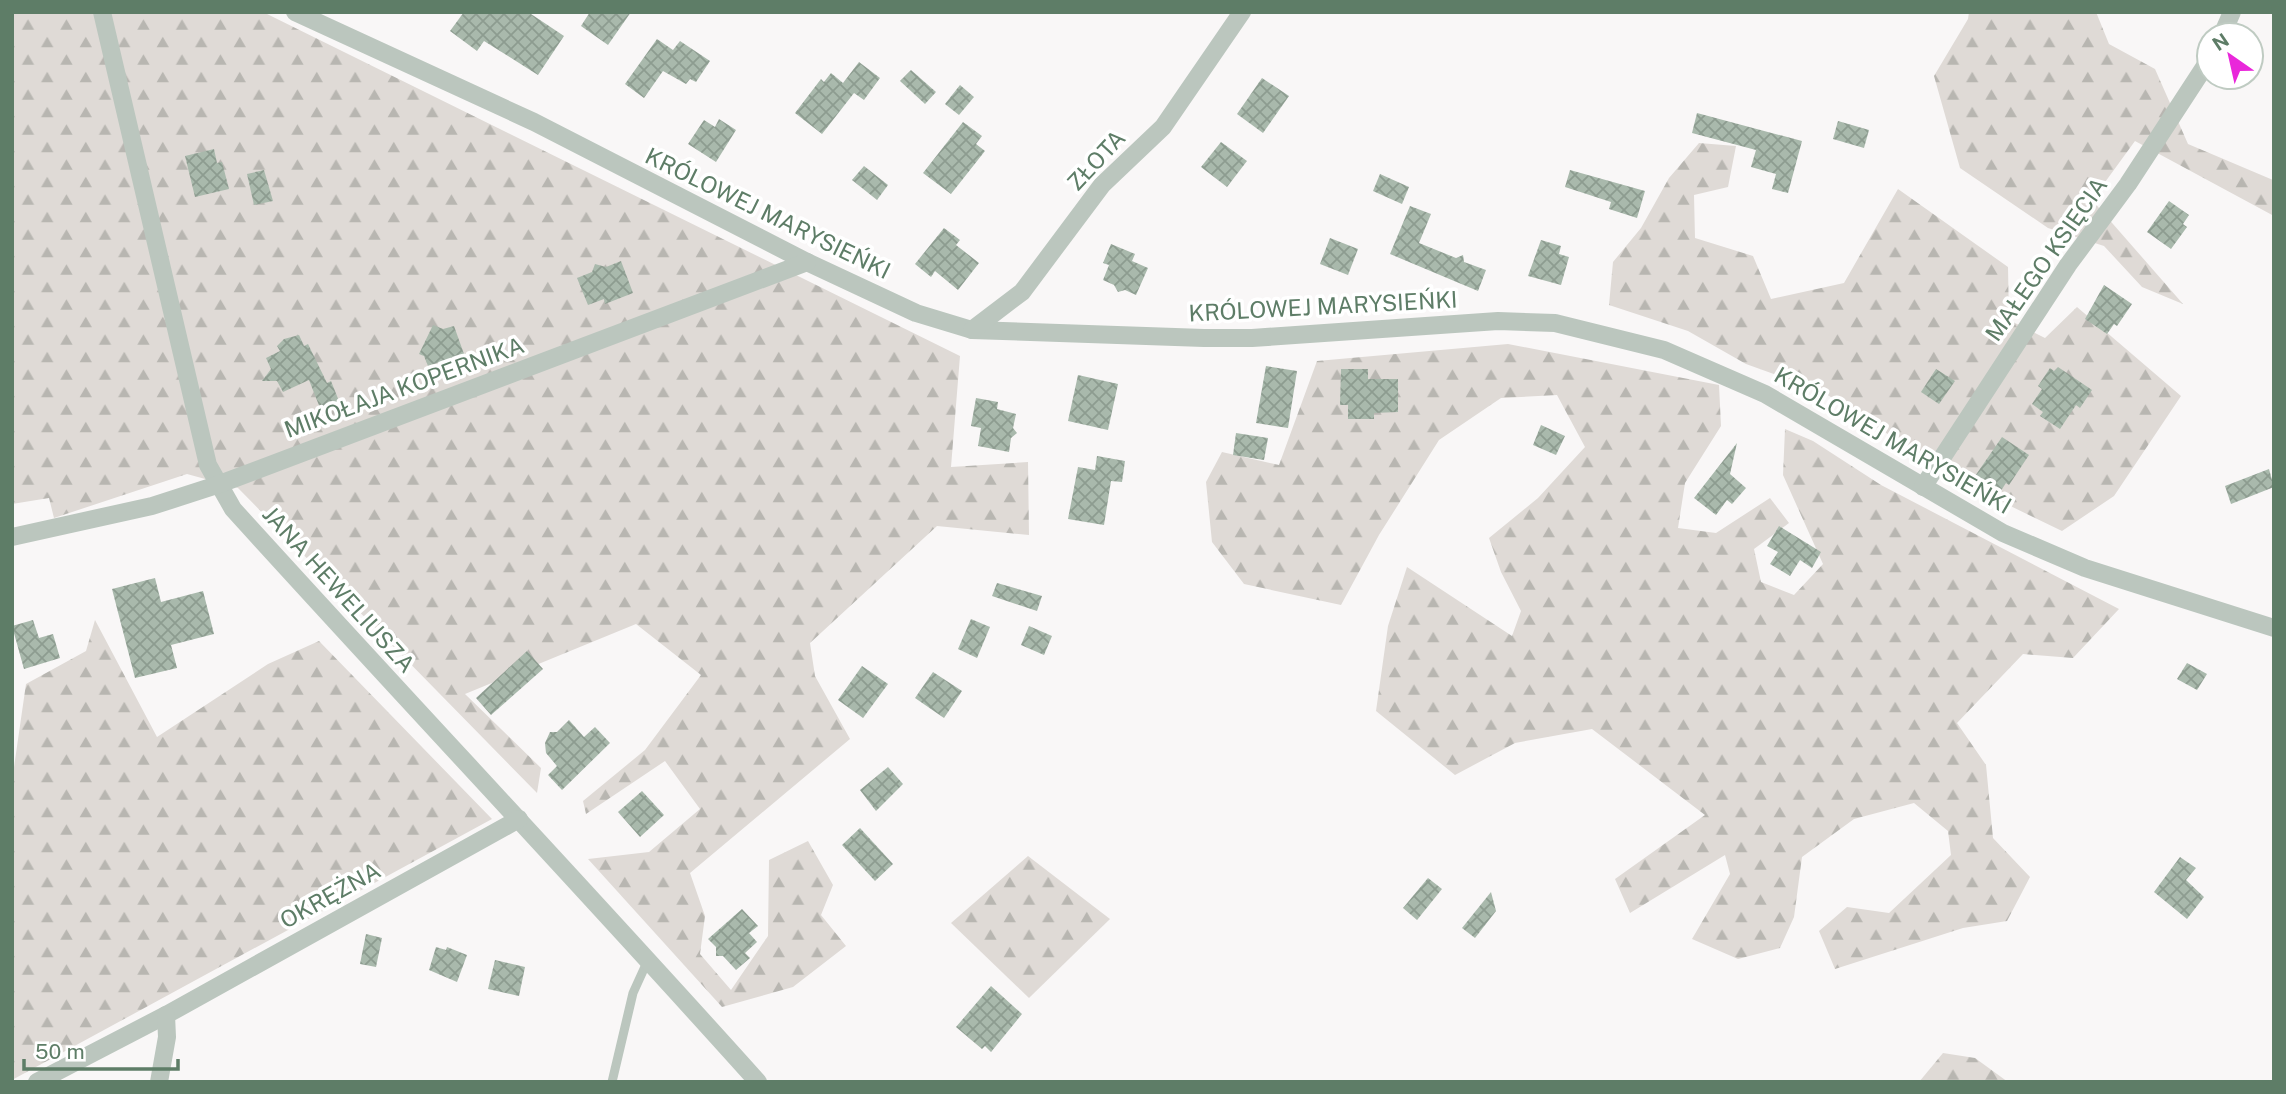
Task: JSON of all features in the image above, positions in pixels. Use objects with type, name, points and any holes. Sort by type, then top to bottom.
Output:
[{"type":"street","name":"JANA HEWELIUSZA","points":[[102,12],[199,426],[217,485],[252,530],[519,818],[758,1082]]},
{"type":"street","name":"KRÓLOWEJ MARYSIEŃKI","points":[[295,12],[534,122],[807,262],[916,313],[972,330],[1252,338],[1498,321],[1555,323],[1664,349],[1765,394],[2003,533],[2085,568],[2274,628]]},
{"type":"street","name":"ZŁOTA","points":[[972,330],[1022,292],[1102,185],[1163,127],[1242,12]]},
{"type":"street","name":"MAŁEGO KSIĘCIA","points":[[1923,487],[2068,265],[2128,184],[2195,81]]},
{"type":"street","name":"MIKOŁAJA KOPERNIKA","points":[[12,537],[152,506],[217,485],[807,262]]},
{"type":"street","name":"OKRĘŻNA","points":[[37,1082],[166,1014],[519,818]]},
{"type":"street","points":[[159,1082],[167,1037],[166,1014]]},
{"type":"lane","points":[[612,1082],[633,993],[648,960]]},
{"type":"green space","points":[[12,12],[263,12],[960,356],[951,467],[1028,462],[1029,535],[937,526],[810,643],[815,676],[850,739],[690,873],[705,916],[700,954],[731,990],[768,936],[769,860],[808,841],[833,885],[821,915],[846,946],[793,987],[722,1007],[588,859],[649,852],[700,809],[665,761],[586,814],[583,801],[645,750],[701,675],[636,624],[465,694],[541,768],[537,793],[238,488],[187,474],[54,518],[49,498],[12,504]]},
{"type":"green space","points":[[1969,12],[2096,12],[2109,44],[2155,69],[2188,144],[2273,180],[2274,216],[2135,141],[2092,200],[2183,304],[2142,287],[2104,246],[2048,228],[1960,168],[1934,76],[1968,19]]},
{"type":"green space","points":[[1699,143],[1736,146],[1728,187],[1694,195],[1695,238],[1753,256],[1771,299],[1844,283],[1898,189],[2008,267],[2009,320],[2045,338],[2077,307],[2181,396],[2114,496],[2062,531],[1963,483],[1823,392],[1746,364],[1688,331],[1609,305],[1613,262],[1641,228],[1669,178]]},
{"type":"green space","points":[[1508,344],[1719,385],[1721,426],[1685,483],[1678,528],[1716,533],[1770,498],[1789,523],[1754,549],[1761,582],[1794,595],[1823,564],[1783,475],[1785,429],[1813,441],[1881,485],[2119,609],[2073,658],[2023,654],[1957,723],[1986,765],[1993,838],[2030,877],[2007,921],[1963,928],[1835,969],[1819,931],[1847,907],[1889,913],[1951,855],[1948,831],[1914,803],[1854,819],[1802,857],[1794,917],[1780,948],[1738,959],[1692,939],[1730,874],[1725,855],[1630,913],[1615,879],[1705,815],[1592,729],[1515,743],[1455,775],[1376,711],[1388,626],[1407,567],[1512,636],[1521,611],[1501,572],[1489,538],[1538,498],[1585,447],[1557,395],[1501,398],[1439,440],[1379,535],[1341,605],[1244,584],[1212,542],[1206,482],[1222,452],[1279,465],[1317,361]]},
{"type":"green space","points":[[95,620],[157,737],[268,664],[319,641],[492,819],[12,1080],[12,781],[26,684],[86,651]]},
{"type":"green space","points":[[1028,856],[1110,919],[1029,998],[951,923]]},
{"type":"green space","points":[[1943,1053],[1975,1058],[2008,1082],[1919,1082]]},
{"type":"building","points":[[464,12],[528,12],[564,36],[538,75],[484,41],[477,51],[450,31]]},
{"type":"building","points":[[590,12],[631,12],[608,45],[581,26]]},
{"type":"building","points":[[657,39],[673,50],[680,41],[710,61],[696,82],[690,79],[686,84],[663,71],[644,98],[625,84]]},
{"type":"building","points":[[859,62],[880,78],[864,100],[854,93],[822,134],[795,113],[821,79],[824,82],[831,73],[843,83]]},
{"type":"building","points":[[911,70],[936,92],[925,104],[900,81]]},
{"type":"building","points":[[1262,78],[1289,96],[1263,133],[1237,114]]},
{"type":"building","points":[[960,85],[974,97],[959,115],[945,104]]},
{"type":"building","points":[[1697,113],[1802,141],[1788,193],[1772,189],[1776,174],[1751,167],[1756,150],[1692,133]]},
{"type":"building","points":[[719,119],[736,130],[716,162],[688,144],[704,120],[715,127]]},
{"type":"building","points":[[1838,121],[1869,130],[1864,148],[1833,139]]},
{"type":"building","points":[[963,122],[982,136],[976,144],[985,151],[951,194],[923,173]]},
{"type":"building","points":[[1221,142],[1247,161],[1227,187],[1201,167]]},
{"type":"building","points":[[214,149],[217,163],[222,162],[229,189],[195,197],[185,156]]},
{"type":"building","points":[[864,166],[888,185],[877,200],[852,180]]},
{"type":"building","points":[[264,170],[273,201],[254,205],[247,174]]},
{"type":"building","points":[[1570,170],[1645,191],[1637,218],[1609,209],[1611,202],[1565,187]]},
{"type":"building","points":[[1380,174],[1409,187],[1402,204],[1373,191]]},
{"type":"building","points":[[2169,201],[2189,215],[2183,224],[2187,227],[2171,249],[2147,232]]},
{"type":"building","points":[[1410,206],[1431,214],[1419,243],[1456,258],[1463,255],[1464,262],[1486,270],[1478,291],[1390,254]]},
{"type":"building","points":[[944,228],[960,240],[956,245],[979,263],[958,290],[935,271],[931,277],[915,264]]},
{"type":"building","points":[[1330,238],[1358,249],[1348,275],[1320,264]]},
{"type":"building","points":[[1541,240],[1561,246],[1559,254],[1569,257],[1561,285],[1528,276]]},
{"type":"building","points":[[1111,244],[1135,254],[1132,261],[1148,268],[1136,295],[1125,290],[1118,292],[1114,285],[1103,280],[1109,265],[1103,263]]},
{"type":"building","points":[[621,261],[633,293],[605,304],[604,299],[588,305],[577,278],[592,272],[595,264],[606,267]]},
{"type":"building","points":[[2104,285],[2132,304],[2117,326],[2114,324],[2107,334],[2085,319]]},
{"type":"building","points":[[433,325],[443,329],[454,326],[464,354],[428,366],[424,356],[419,354]]},
{"type":"building","points":[[299,335],[304,346],[308,344],[327,383],[331,381],[339,401],[320,408],[309,380],[283,392],[277,381],[262,381],[271,369],[266,358],[280,351],[277,346],[284,339]]},
{"type":"building","points":[[1266,366],[1297,371],[1288,428],[1256,423]]},
{"type":"building","points":[[2058,367],[2092,390],[2080,408],[2076,405],[2060,429],[2040,416],[2043,412],[2032,404],[2042,389],[2038,386],[2050,368],[2054,371]]},
{"type":"building","points":[[1341,369],[1368,369],[1368,379],[1398,379],[1398,412],[1374,413],[1374,419],[1348,419],[1348,405],[1340,405]]},
{"type":"building","points":[[1936,369],[1955,381],[1939,404],[1921,392]]},
{"type":"building","points":[[1078,375],[1118,384],[1108,430],[1068,421]]},
{"type":"building","points":[[976,398],[998,402],[997,409],[1016,414],[1013,428],[1017,433],[1011,438],[1009,452],[978,446],[981,428],[971,426]]},
{"type":"building","points":[[1541,425],[1565,436],[1556,455],[1533,445]]},
{"type":"building","points":[[1236,433],[1268,438],[1264,460],[1233,455]]},
{"type":"building","points":[[2002,437],[2029,455],[2009,485],[2006,483],[1998,495],[1973,479]]},
{"type":"building","points":[[1737,443],[1730,474],[1746,488],[1732,504],[1727,500],[1716,515],[1694,498]]},
{"type":"building","points":[[1097,456],[1125,461],[1122,482],[1111,481],[1104,525],[1068,519],[1078,467],[1095,470]]},
{"type":"building","points":[[2269,469],[2274,487],[2231,504],[2225,486]]},
{"type":"building","points":[[1779,526],[1821,552],[1812,568],[1800,560],[1790,576],[1770,564],[1778,552],[1767,546]]},
{"type":"building","points":[[155,578],[161,602],[203,591],[214,634],[171,645],[177,668],[135,678],[112,589]]},
{"type":"building","points":[[997,583],[1042,596],[1037,611],[992,596]]},
{"type":"building","points":[[971,619],[990,627],[977,658],[958,649]]},
{"type":"building","points":[[33,620],[39,638],[53,634],[60,658],[24,669],[12,626]]},
{"type":"building","points":[[1029,626],[1052,636],[1044,655],[1021,645]]},
{"type":"building","points":[[527,651],[543,669],[491,715],[476,698]]},
{"type":"building","points":[[2187,663],[2207,674],[2197,690],[2177,679]]},
{"type":"building","points":[[862,666],[888,684],[863,718],[838,700]]},
{"type":"building","points":[[933,672],[962,691],[944,718],[915,698]]},
{"type":"building","points":[[569,720],[584,737],[595,727],[610,743],[562,790],[548,775],[557,766],[546,753],[545,743],[550,732],[557,732]]},
{"type":"building","points":[[888,767],[903,784],[876,811],[860,790]]},
{"type":"building","points":[[642,791],[664,815],[640,837],[618,812]]},
{"type":"building","points":[[860,828],[893,864],[875,881],[842,845]]},
{"type":"building","points":[[2180,857],[2196,868],[2186,880],[2204,897],[2187,919],[2154,892]]},
{"type":"building","points":[[1428,878],[1442,889],[1417,920],[1403,908]]},
{"type":"building","points":[[1491,892],[1496,911],[1475,938],[1462,928]]},
{"type":"building","points":[[742,909],[758,926],[749,933],[757,942],[745,953],[750,958],[736,970],[723,956],[716,956],[716,947],[708,939]]},
{"type":"building","points":[[366,934],[382,938],[376,967],[360,964]]},
{"type":"building","points":[[436,947],[446,950],[447,947],[467,955],[457,982],[429,970]]},
{"type":"building","points":[[495,960],[525,967],[519,996],[488,989]]},
{"type":"building","points":[[991,986],[1022,1014],[991,1052],[985,1046],[982,1049],[956,1027]]}]
